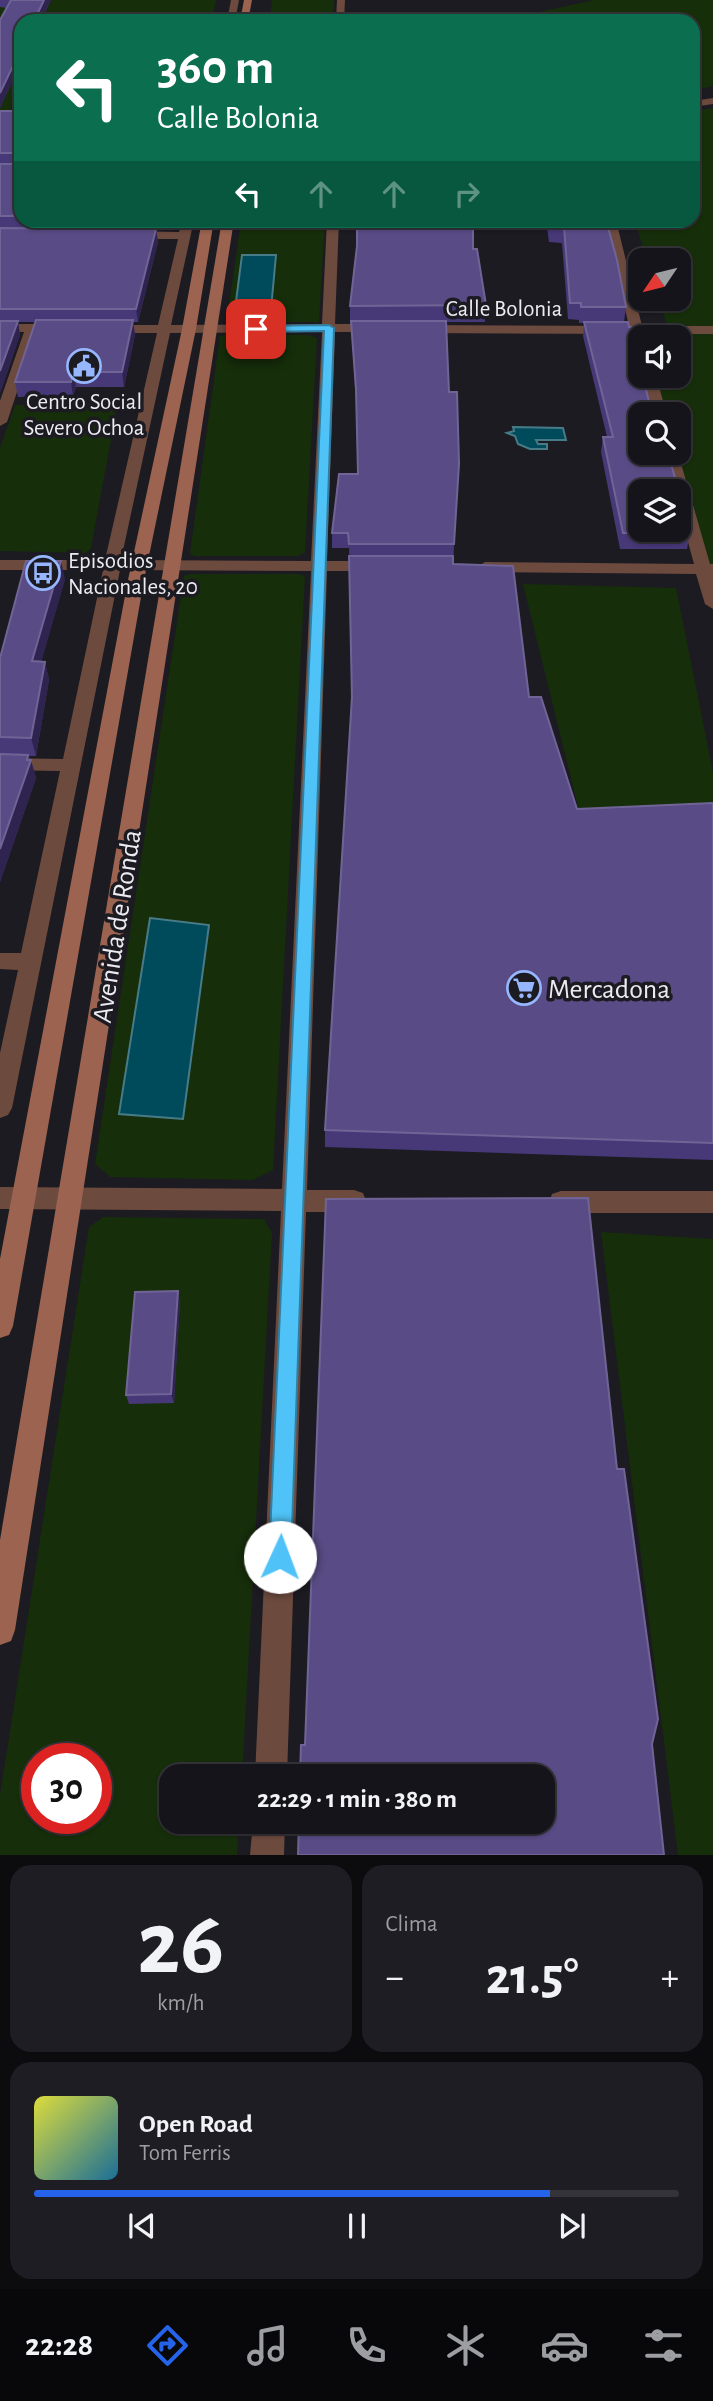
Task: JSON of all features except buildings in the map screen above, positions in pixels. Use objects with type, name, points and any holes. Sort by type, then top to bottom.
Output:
[{"type":"street","points":[[0,1108],[186,228],[118,235]]},
{"type":"street","name":"Avenida de Ronda","points":[[0,1326],[12,1198],[189,329],[207,228]]},
{"type":"street","name":"Avenida de Ronda","points":[[0,1630],[72,1199],[227,228]]},
{"type":"street","points":[[272,1764],[333,228]]},
{"type":"street","points":[[612,228],[635,325]]},
{"type":"street","points":[[0,328],[70,328]]},
{"type":"street","points":[[0,422],[32,328]]},
{"type":"street","name":"Calle Bolonia","points":[[95,329],[628,329]]},
{"type":"street","name":"Calle Bolonia","points":[[691,330],[713,330]]},
{"type":"street","points":[[675,465],[708,569],[713,604]]},
{"type":"street","points":[[0,565],[388,566]]},
{"type":"street","points":[[470,567],[708,569]]},
{"type":"street","points":[[0,765],[72,765]]},
{"type":"street","points":[[0,961],[31,962]]},
{"type":"street","points":[[12,1198],[378,1201]]},
{"type":"street","points":[[532,1202],[713,1202]]},
{"type":"street","points":[[267,1855],[268,1834]]},
{"type":"green space","points":[[0,0],[216,0],[213,14],[14,14],[14,111],[0,111]]},
{"type":"green space","points":[[272,0],[334,0],[333,14],[271,14]]},
{"type":"green space","points":[[594,0],[713,0],[713,86],[700,89],[700,14],[530,14]]},
{"type":"green space","points":[[713,108],[713,569],[703,569],[691,526],[691,479],[678,479],[674,465],[691,465],[691,402],[656,402],[652,388],[691,388],[691,325],[667,325],[663,312],[691,312],[691,248],[643,248],[637,228],[700,228],[700,110]]},
{"type":"green space","points":[[240,228],[325,228],[319,322],[230,322],[227,319]]},
{"type":"green space","points":[[309,335],[317,338],[305,552],[298,556],[194,556],[190,553],[220,336]]},
{"type":"green space","points":[[15,405],[117,407],[91,548],[86,553],[0,551],[0,448]]},
{"type":"green space","points":[[184,576],[305,576],[273,1170],[253,1180],[110,1177],[95,1164]]},
{"type":"green space","points":[[523,584],[676,588],[713,772],[713,811],[583,827]]},
{"type":"green space","points":[[103,1217],[264,1219],[272,1233],[243,1764],[159,1764],[159,1834],[238,1834],[237,1855],[0,1855],[0,1795],[89,1227]]},
{"type":"green space","points":[[601,1232],[713,1239],[713,1855],[678,1855]]},
{"type":"water","points":[[242,255],[276,255],[271,309],[235,309]]},
{"type":"water","points":[[513,427],[563,428],[566,440],[536,440],[538,444],[547,444],[547,449],[530,449],[518,444],[515,436],[507,433],[514,431]]},
{"type":"water","points":[[150,918],[209,925],[183,1119],[119,1114]]},
{"type":"place","name":"Centro Social Severo Ochoa","points":[[84,366]]},
{"type":"place","name":"Episodios Nacionales, 20","points":[[43,573]]},
{"type":"place","name":"Mercadona","points":[[524,988]]},
{"type":"route","points":[[256,329],[329,328],[280,1557]]}]
